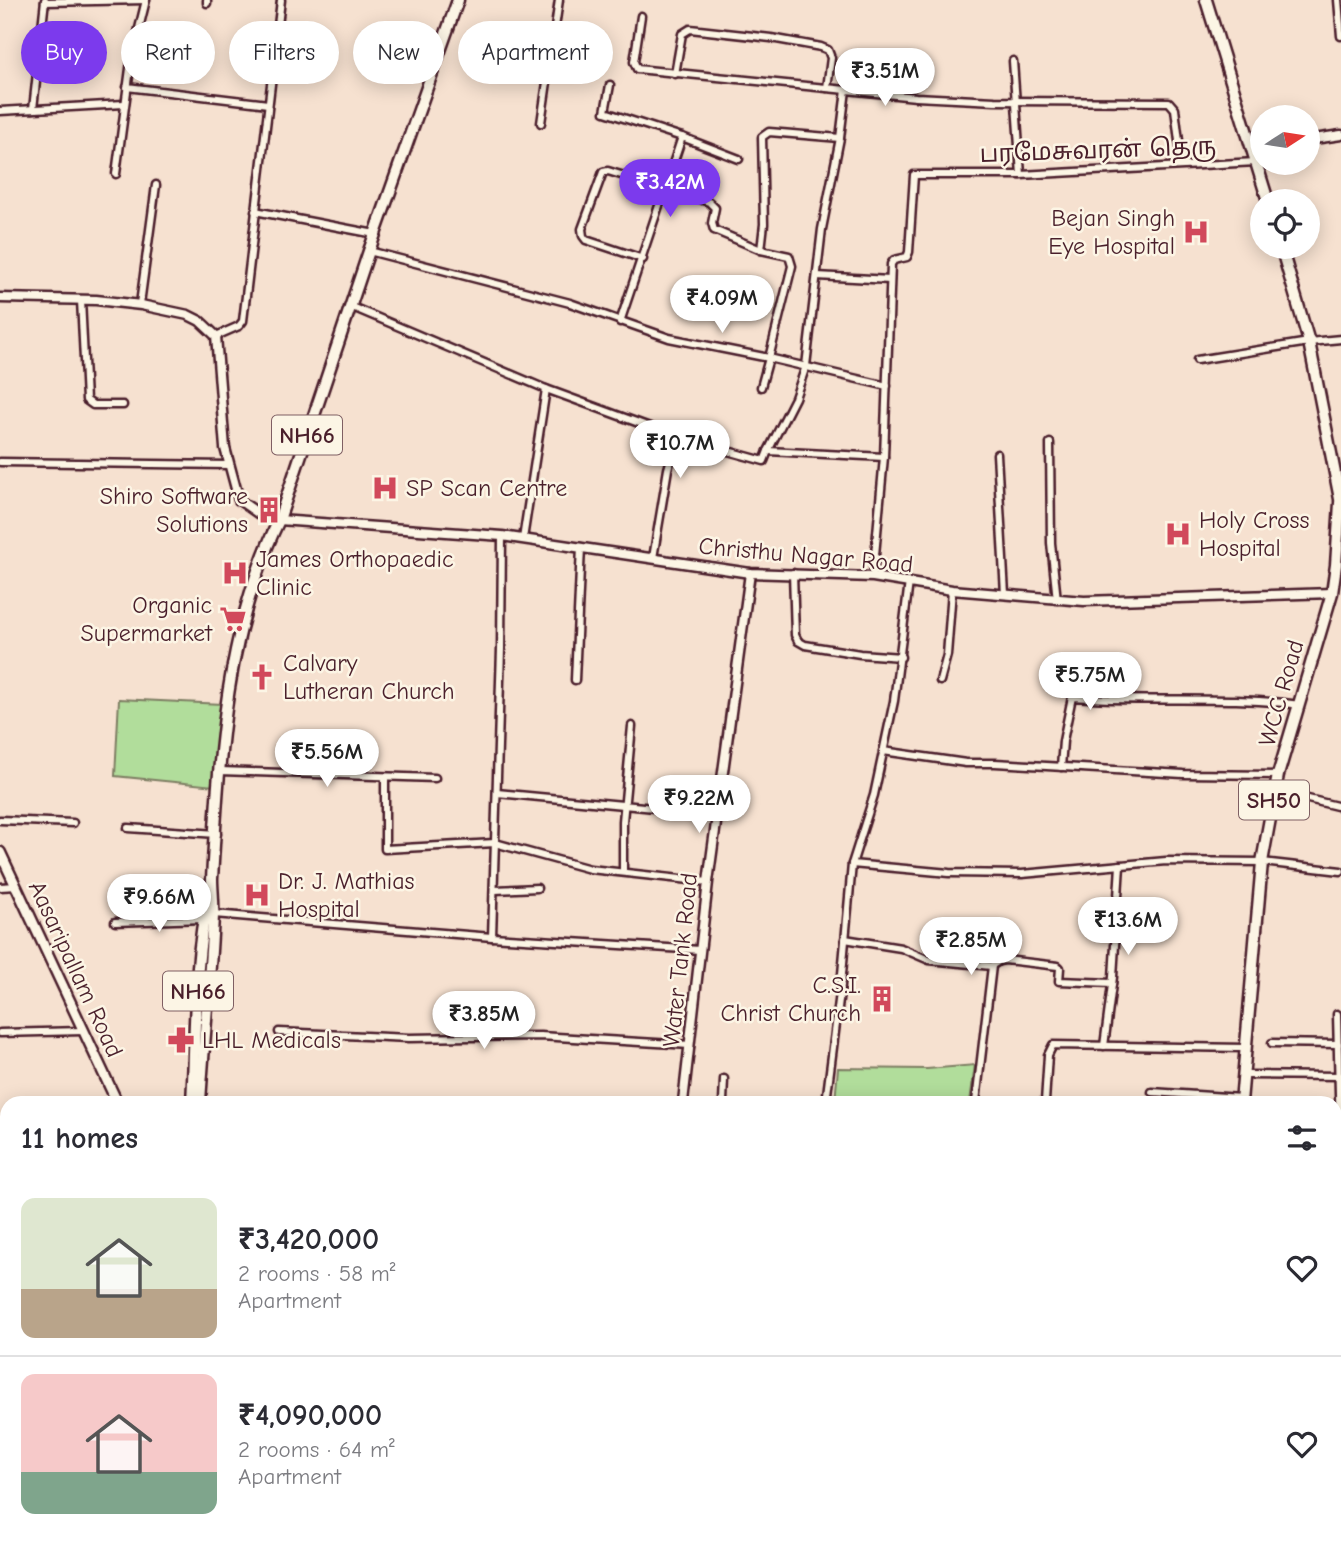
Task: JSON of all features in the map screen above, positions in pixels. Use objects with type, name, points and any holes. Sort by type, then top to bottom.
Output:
[{"type":"main road","name":"NH66","points":[[192,1096],[198,962],[203,919],[212,881],[220,771],[233,661],[242,617],[264,550],[279,520],[350,306],[458,0]]},
{"type":"main road","points":[[1206,0],[1250,126]]},
{"type":"main road","name":"WCC Road","points":[[1241,1096],[1262,862],[1279,775],[1338,574],[1341,504],[1309,342],[1285,259]]},
{"type":"main road","name":"Aasaripallam Road","points":[[0,852],[114,1096]]},
{"type":"main road","name":"NH66","points":[[200,1096],[214,914],[212,881]]},
{"type":"street","points":[[33,109],[45,1],[146,0],[131,61],[116,174]]},
{"type":"street","points":[[0,298],[140,304],[188,315],[200,321],[216,336],[235,328],[243,321],[281,0]]},
{"type":"street","points":[[541,123],[559,0]]},
{"type":"street","points":[[1338,0],[1341,36]]},
{"type":"street","points":[[641,16],[634,62],[636,68],[916,97],[1015,102],[1171,103],[1175,109],[1182,165]]},
{"type":"street","points":[[676,74],[682,34],[690,29],[771,38],[828,50],[831,58],[827,88]]},
{"type":"street","points":[[1013,61],[1021,175]]},
{"type":"street","points":[[610,85],[605,113],[682,137],[739,159]]},
{"type":"street","points":[[127,87],[268,104]]},
{"type":"street","points":[[350,306],[546,389],[677,437],[764,461],[795,398],[806,366],[822,229],[840,138],[846,90]]},
{"type":"street","points":[[0,111],[124,104]]},
{"type":"street","points":[[761,250],[764,224],[762,137],[769,132],[840,138]]},
{"type":"street","points":[[1320,138],[1341,135]]},
{"type":"street","points":[[620,322],[682,137]]},
{"type":"street","name":"பரமேசுவரன் தெரு","points":[[890,280],[892,262],[907,257],[909,252],[914,175],[1021,175],[1250,163]]},
{"type":"street","points":[[643,259],[586,240],[582,229],[603,172],[608,171],[709,202],[715,208],[712,223],[714,230],[761,250],[789,256],[792,261],[761,387]]},
{"type":"street","points":[[140,304],[156,185]]},
{"type":"street","points":[[256,211],[375,234]]},
{"type":"street","points":[[369,251],[570,303],[669,338],[806,366],[887,386]]},
{"type":"street","points":[[817,276],[890,280],[884,457],[873,578]]},
{"type":"street","points":[[81,300],[86,400],[93,405],[123,405]]},
{"type":"street","name":"Christhu Nagar Road","points":[[216,336],[225,448],[239,500],[259,514],[279,520],[502,536],[750,573],[873,578],[952,590],[1056,600],[1332,593]]},
{"type":"street","points":[[1197,360],[1341,339]]},
{"type":"street","points":[[523,539],[546,389]]},
{"type":"street","points":[[653,558],[668,469],[677,437]]},
{"type":"street","points":[[1050,443],[1051,542],[1056,600]]},
{"type":"street","points":[[768,451],[884,457]]},
{"type":"street","points":[[997,454],[1005,594]]},
{"type":"street","points":[[0,462],[229,465]]},
{"type":"street","points":[[492,937],[502,536]]},
{"type":"street","points":[[575,680],[581,547]]},
{"type":"street","name":"Water Tank Road","points":[[684,1096],[708,881],[750,573]]},
{"type":"street","points":[[793,573],[795,635],[799,641],[805,645],[860,654],[901,657]]},
{"type":"street","points":[[827,1096],[852,864],[874,795],[883,751],[901,657],[909,582]]},
{"type":"street","points":[[940,681],[947,655],[952,590]]},
{"type":"street","points":[[1061,767],[1072,697],[1109,700],[1266,701],[1300,705]]},
{"type":"street","points":[[623,872],[625,805],[632,726]]},
{"type":"street","points":[[883,751],[966,764],[1183,774],[1279,775]]},
{"type":"street","points":[[220,771],[435,778]]},
{"type":"street","points":[[384,777],[385,849],[495,842],[590,869],[708,881]]},
{"type":"street","points":[[1276,791],[1341,807]]},
{"type":"street","points":[[497,793],[717,814]]},
{"type":"street","points":[[0,820],[73,823]]},
{"type":"street","points":[[128,828],[217,834]]},
{"type":"street","points":[[852,864],[949,873],[998,874],[1166,861],[1262,862],[1341,870]]},
{"type":"street","points":[[1104,1046],[1112,983],[1120,865]]},
{"type":"street","points":[[0,887],[17,886]]},
{"type":"street","points":[[495,890],[537,888]]},
{"type":"street","points":[[214,914],[492,937],[700,950]]},
{"type":"street","points":[[115,922],[203,919]]},
{"type":"street","points":[[845,939],[901,948],[929,960],[992,966],[1005,960],[1058,966],[1059,981],[1112,983]]},
{"type":"street","points":[[977,1096],[992,966]]},
{"type":"street","points":[[1337,1014],[1340,1096]]},
{"type":"street","points":[[0,1033],[83,1031]]},
{"type":"street","points":[[279,1032],[409,1038],[540,1036],[690,1045]]},
{"type":"street","points":[[1272,1043],[1338,1044]]},
{"type":"street","points":[[1046,1096],[1051,1048],[1058,1044],[1246,1048]]},
{"type":"street","points":[[1244,1075],[1340,1076]]},
{"type":"street","points":[[723,1096],[724,1079]]},
{"type":"street","points":[[1152,1092],[1196,1096]]},
{"type":"green space","points":[[119,699],[222,704],[214,786],[115,776]]},
{"type":"green space","points":[[975,1065],[971,1096],[836,1096],[838,1068],[927,1069]]},
{"type":"place","name":"Bejan Singh Eye Hospital","points":[[1196,232]]},
{"type":"place","name":"SP Scan Centre","points":[[385,488]]},
{"type":"place","name":"Shiro Software Solutions","points":[[269,510]]},
{"type":"place","name":"Holy Cross Hospital","points":[[1178,534]]},
{"type":"place","name":"James Orthopaedic Clinic","points":[[235,573]]},
{"type":"place","name":"Organic Supermarket","points":[[233,619]]},
{"type":"place","name":"Calvary Lutheran Church","points":[[262,677]]},
{"type":"place","name":"Dr. J. Mathias Hospital","points":[[257,895]]},
{"type":"place","name":"C.S.I. Christ Church","points":[[882,999]]},
{"type":"place","name":"LHL Medicals","points":[[181,1040]]}]
